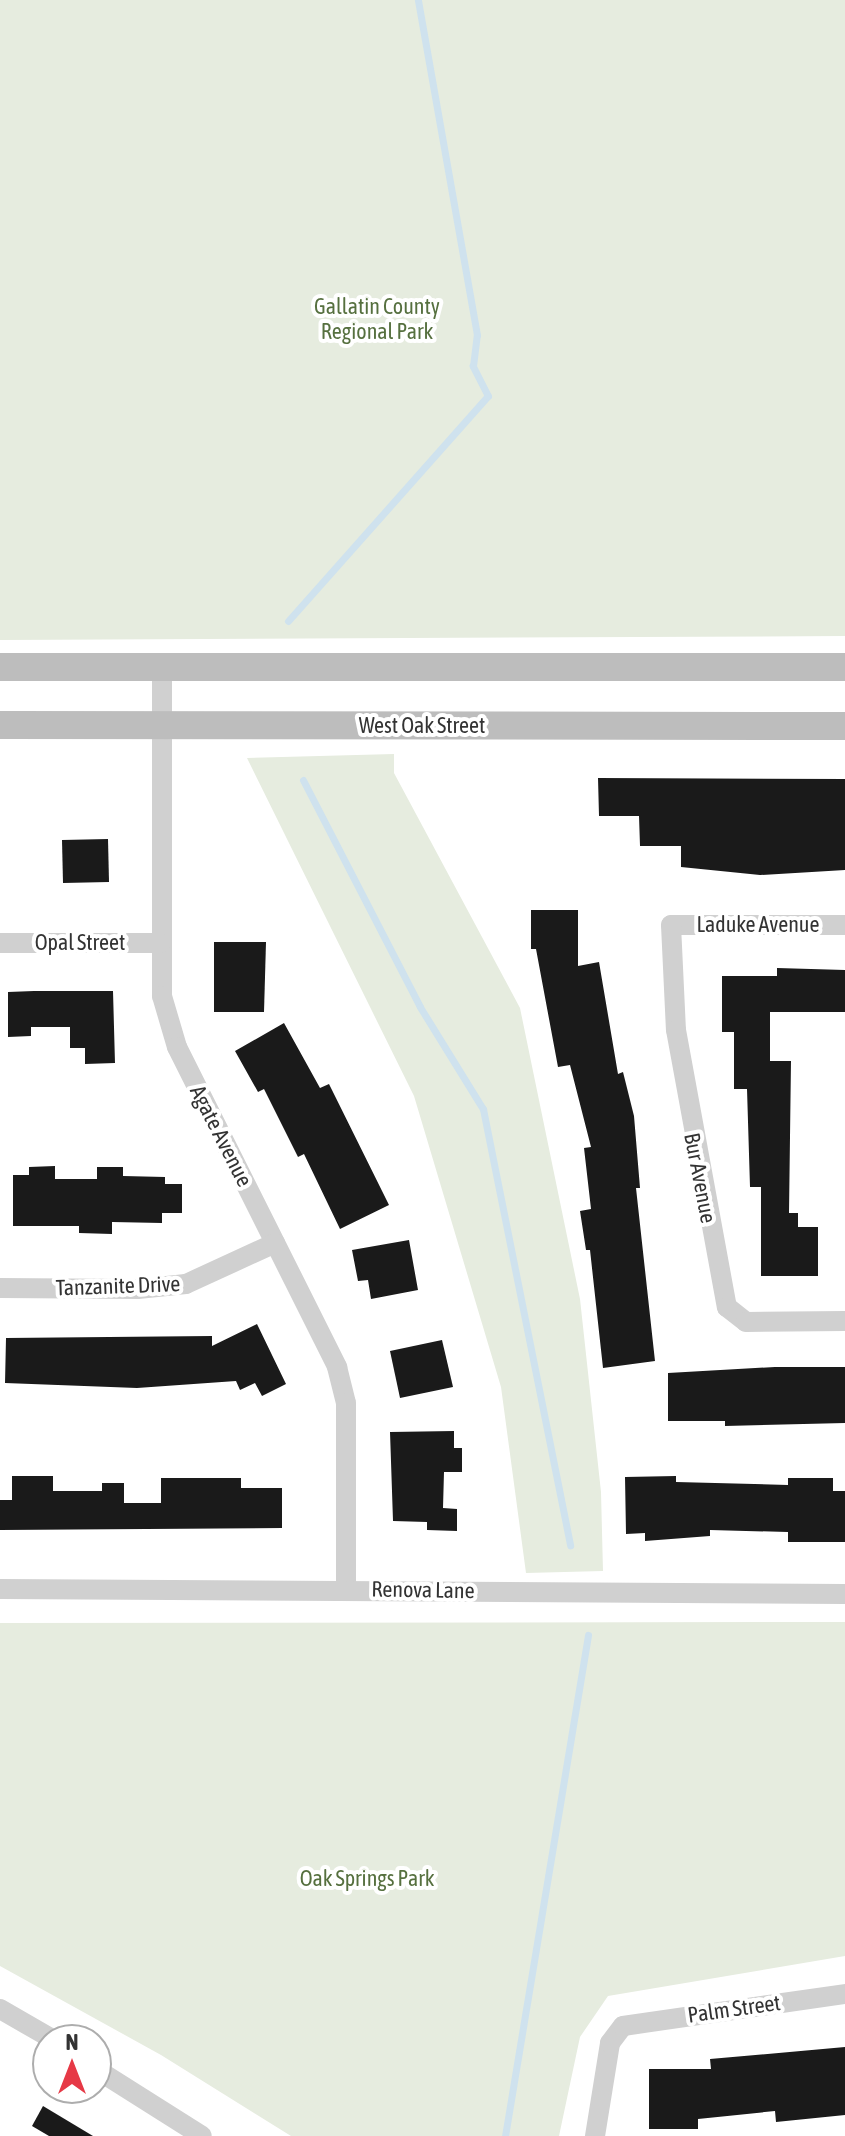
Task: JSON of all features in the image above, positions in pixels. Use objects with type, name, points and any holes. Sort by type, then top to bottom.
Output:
[{"type":"main road","points":[[0,667],[845,667]]},
{"type":"main road","name":"West Oak Street","points":[[0,725],[845,726]]},
{"type":"street","name":"Agate Avenue","points":[[162,667],[162,996],[177,1047],[337,1367],[346,1403],[346,1589]]},
{"type":"street","name":"Laduke Avenue","points":[[671,925],[845,925]]},
{"type":"street","name":"Bur Avenue","points":[[671,925],[676,1030],[727,1307],[746,1322],[845,1321]]},
{"type":"street","name":"Opal Street","points":[[0,943],[160,943]]},
{"type":"street","name":"Tanzanite Drive","points":[[0,1288],[138,1289],[186,1284],[275,1243]]},
{"type":"street","name":"Renova Lane","points":[[0,1589],[845,1594]]},
{"type":"street","name":"Palm Street","points":[[595,2136],[610,2043],[623,2026],[845,1994]]},
{"type":"street","points":[[0,2009],[32,2027]]},
{"type":"street","points":[[112,2083],[164,2128],[202,2136]]},
{"type":"green space","name":"Gallatin County Regional Park","points":[[0,0],[845,0],[845,636],[0,640]]},
{"type":"green space","points":[[394,754],[394,773],[520,1008],[580,1299],[601,1492],[603,1571],[526,1573],[501,1387],[414,1096],[247,758]]},
{"type":"green space","name":"Oak Springs Park","points":[[845,1622],[845,1956],[608,1996],[580,2037],[559,2136],[291,2136],[112,2028],[112,2024],[105,2024],[0,1966],[0,1623]]},
{"type":"building","points":[[598,778],[845,779],[845,870],[760,875],[681,867],[681,846],[640,846],[639,816],[599,816]]},
{"type":"building","points":[[108,839],[109,882],[63,883],[62,840]]},
{"type":"building","points":[[531,910],[578,910],[578,966],[599,962],[618,1074],[623,1072],[634,1116],[640,1188],[636,1188],[655,1361],[603,1368],[590,1250],[586,1250],[580,1211],[591,1209],[584,1148],[591,1147],[570,1065],[558,1067],[536,949],[531,949]]},
{"type":"building","points":[[214,942],[266,942],[264,1012],[214,1012]]},
{"type":"building","points":[[777,968],[845,970],[845,1012],[770,1012],[770,1061],[791,1061],[789,1213],[798,1213],[798,1227],[818,1227],[818,1276],[761,1276],[761,1187],[750,1187],[747,1089],[734,1089],[734,1032],[722,1032],[722,976],[777,976]]},
{"type":"building","points":[[113,991],[115,1063],[85,1064],[85,1048],[70,1048],[70,1027],[31,1027],[31,1036],[8,1037],[8,992]]},
{"type":"building","points":[[284,1023],[320,1088],[329,1084],[389,1205],[340,1229],[304,1154],[298,1157],[264,1089],[258,1092],[235,1051]]},
{"type":"building","points":[[55,1166],[55,1179],[97,1179],[97,1167],[123,1167],[123,1176],[165,1177],[165,1184],[182,1184],[182,1213],[162,1213],[162,1223],[112,1222],[112,1234],[79,1233],[79,1226],[13,1226],[13,1175],[29,1175],[29,1167]]},
{"type":"building","points":[[409,1240],[418,1290],[371,1299],[368,1280],[358,1281],[352,1250]]},
{"type":"building","points":[[257,1324],[286,1384],[262,1396],[255,1383],[240,1390],[236,1381],[137,1388],[5,1383],[6,1338],[212,1336],[212,1346]]},
{"type":"building","points":[[442,1340],[453,1387],[400,1398],[390,1351]]},
{"type":"building","points":[[845,1367],[845,1423],[725,1426],[725,1421],[668,1421],[668,1373]]},
{"type":"building","points":[[454,1431],[454,1448],[462,1448],[462,1472],[444,1472],[443,1508],[457,1509],[457,1531],[427,1530],[427,1522],[393,1521],[390,1432]]},
{"type":"building","points":[[12,1476],[53,1476],[53,1491],[102,1491],[102,1483],[124,1483],[124,1503],[161,1503],[161,1478],[241,1478],[241,1488],[282,1488],[282,1528],[0,1530],[0,1500],[12,1500]]},
{"type":"building","points":[[676,1476],[676,1482],[788,1485],[788,1478],[833,1478],[833,1491],[845,1491],[845,1542],[788,1542],[788,1532],[710,1530],[710,1536],[645,1541],[645,1533],[626,1534],[625,1477]]},
{"type":"building","points":[[845,2047],[845,2115],[776,2122],[775,2111],[698,2119],[698,2129],[649,2129],[649,2069],[711,2069],[710,2059]]},
{"type":"building","points":[[43,2106],[93,2136],[49,2136],[32,2126]]},
{"type":"waterway","points":[[288,621],[488,396],[473,366],[477,335],[418,0]]},
{"type":"waterway","points":[[303,780],[420,1007],[483,1109],[570,1545]]},
{"type":"waterway","points":[[505,2136],[588,1635]]}]
